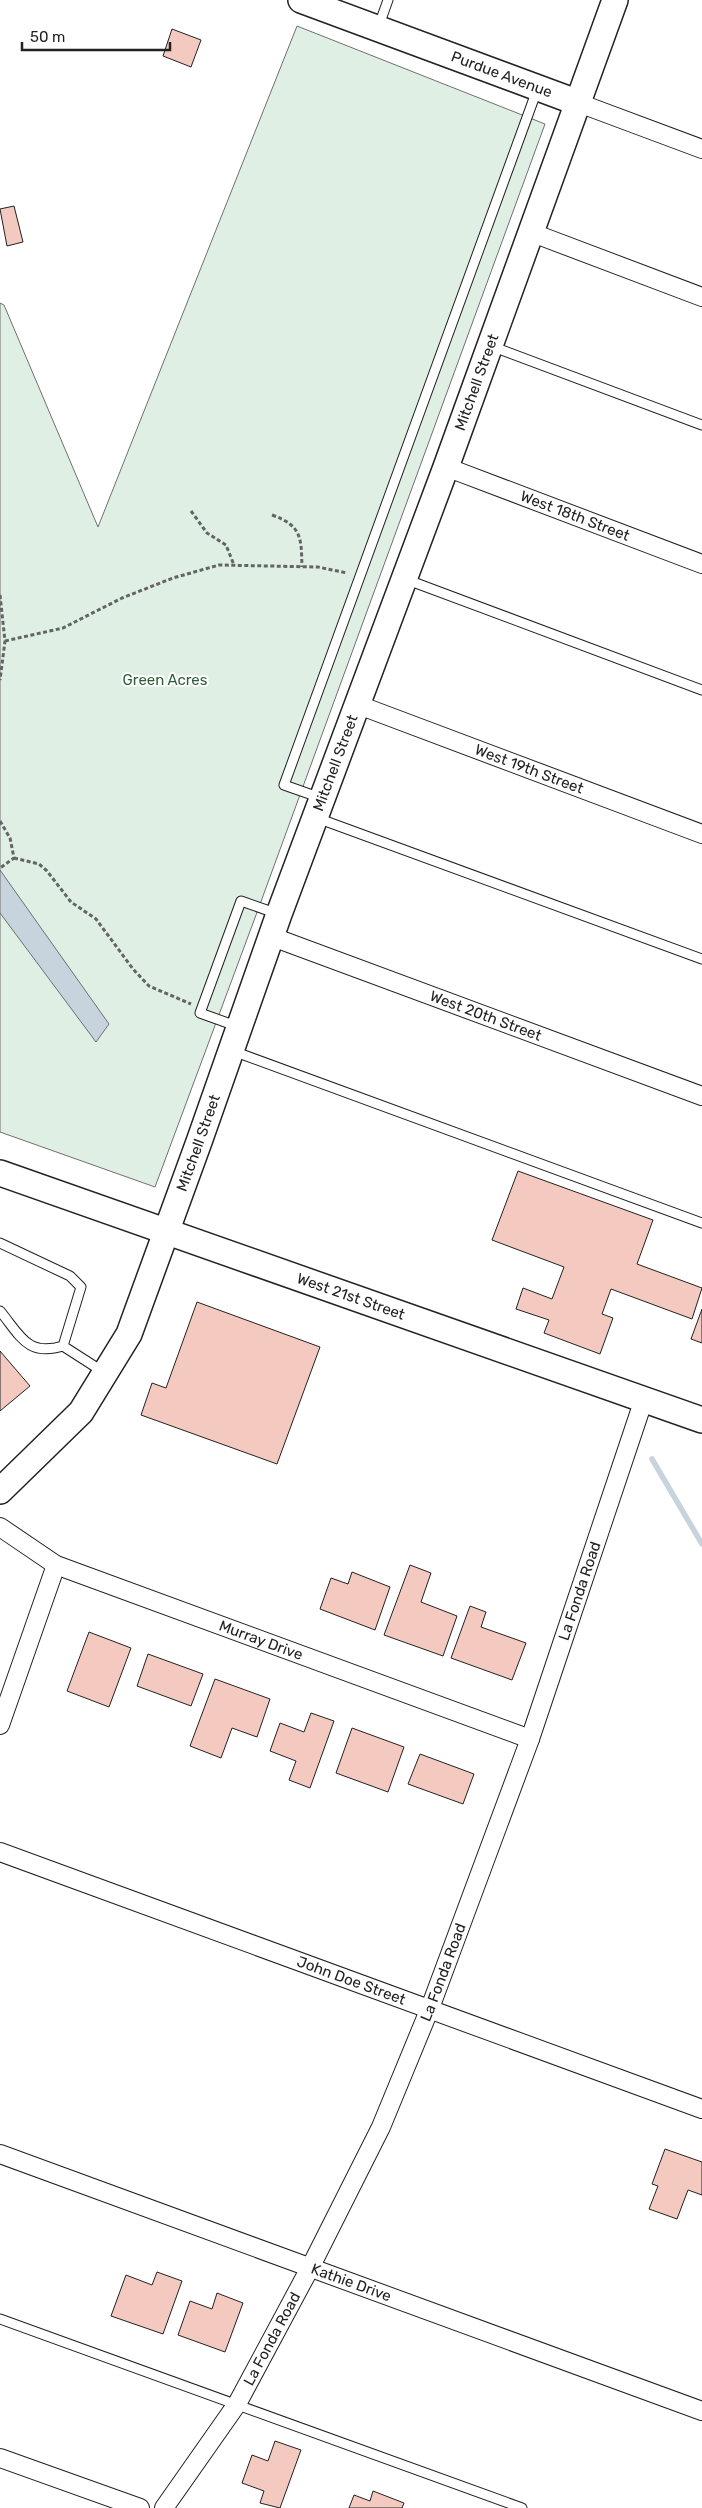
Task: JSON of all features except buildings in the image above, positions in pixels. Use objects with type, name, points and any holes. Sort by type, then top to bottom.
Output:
[{"type":"street","name":"Purdue Avenue","points":[[301,0],[702,149]]},
{"type":"street","name":"Mitchell Street","points":[[0,1490],[81,1412],[129,1334],[274,925],[446,467],[576,102],[615,0]]},
{"type":"street","points":[[530,232],[702,296]]},
{"type":"street","name":"West 18th Street","points":[[446,467],[702,564]]},
{"type":"street","name":"West 19th Street","points":[[356,704],[702,834]]},
{"type":"street","name":"West 20th Street","points":[[274,925],[702,1096]]},
{"type":"street","name":"West 21st Street","points":[[0,1173],[167,1230],[702,1420]]},
{"type":"street","name":"La Fonda Road","points":[[164,2508],[237,2404],[311,2266],[381,2127],[430,2008],[530,1739],[644,1399]]},
{"type":"street","name":"Murray Drive","points":[[0,1527],[56,1565],[530,1739]]},
{"type":"street","points":[[0,1724],[56,1565]]},
{"type":"street","name":"John Doe Street","points":[[0,1852],[702,2108]]},
{"type":"street","name":"Kathie Drive","points":[[0,2154],[311,2266],[702,2411]]},
{"type":"street","points":[[0,2458],[140,2508]]},
{"type":"lane","points":[[378,28],[388,0]]},
{"type":"lane","points":[[538,87],[284,785],[318,807],[702,959]]},
{"type":"lane","points":[[489,346],[702,425]]},
{"type":"lane","points":[[404,579],[702,690]]},
{"type":"lane","points":[[239,1027],[200,1013],[241,901],[274,925]]},
{"type":"lane","points":[[231,1050],[702,1222]]},
{"type":"lane","points":[[0,1243],[70,1276],[81,1287],[63,1346]]},
{"type":"lane","points":[[0,1311],[24,1341],[39,1350],[48,1351],[63,1346]]},
{"type":"lane","points":[[63,1346],[105,1373]]},
{"type":"lane","points":[[0,2319],[522,2508]]},
{"type":"path","points":[[191,511],[207,533],[226,546],[234,565]]},
{"type":"path","points":[[272,514],[286,520],[301,536],[302,567]]},
{"type":"path","points":[[4,641],[63,628],[122,598],[173,578],[219,565],[318,567],[348,573],[360,578]]},
{"type":"path","points":[[0,595],[4,641],[0,680]]},
{"type":"path","points":[[0,821],[10,838],[14,858]]},
{"type":"path","points":[[0,868],[14,858],[39,864],[47,871],[71,902],[96,919],[133,969],[149,986],[202,1008]]},
{"type":"green space","name":"Green Acres","points":[[297,26],[545,124],[155,1187],[0,1132],[0,303],[4,305],[98,527]]},
{"type":"shaded area","points":[[0,870],[109,1024],[96,1042],[0,913]]},
{"type":"waterway","points":[[652,1459],[702,1544]]}]
